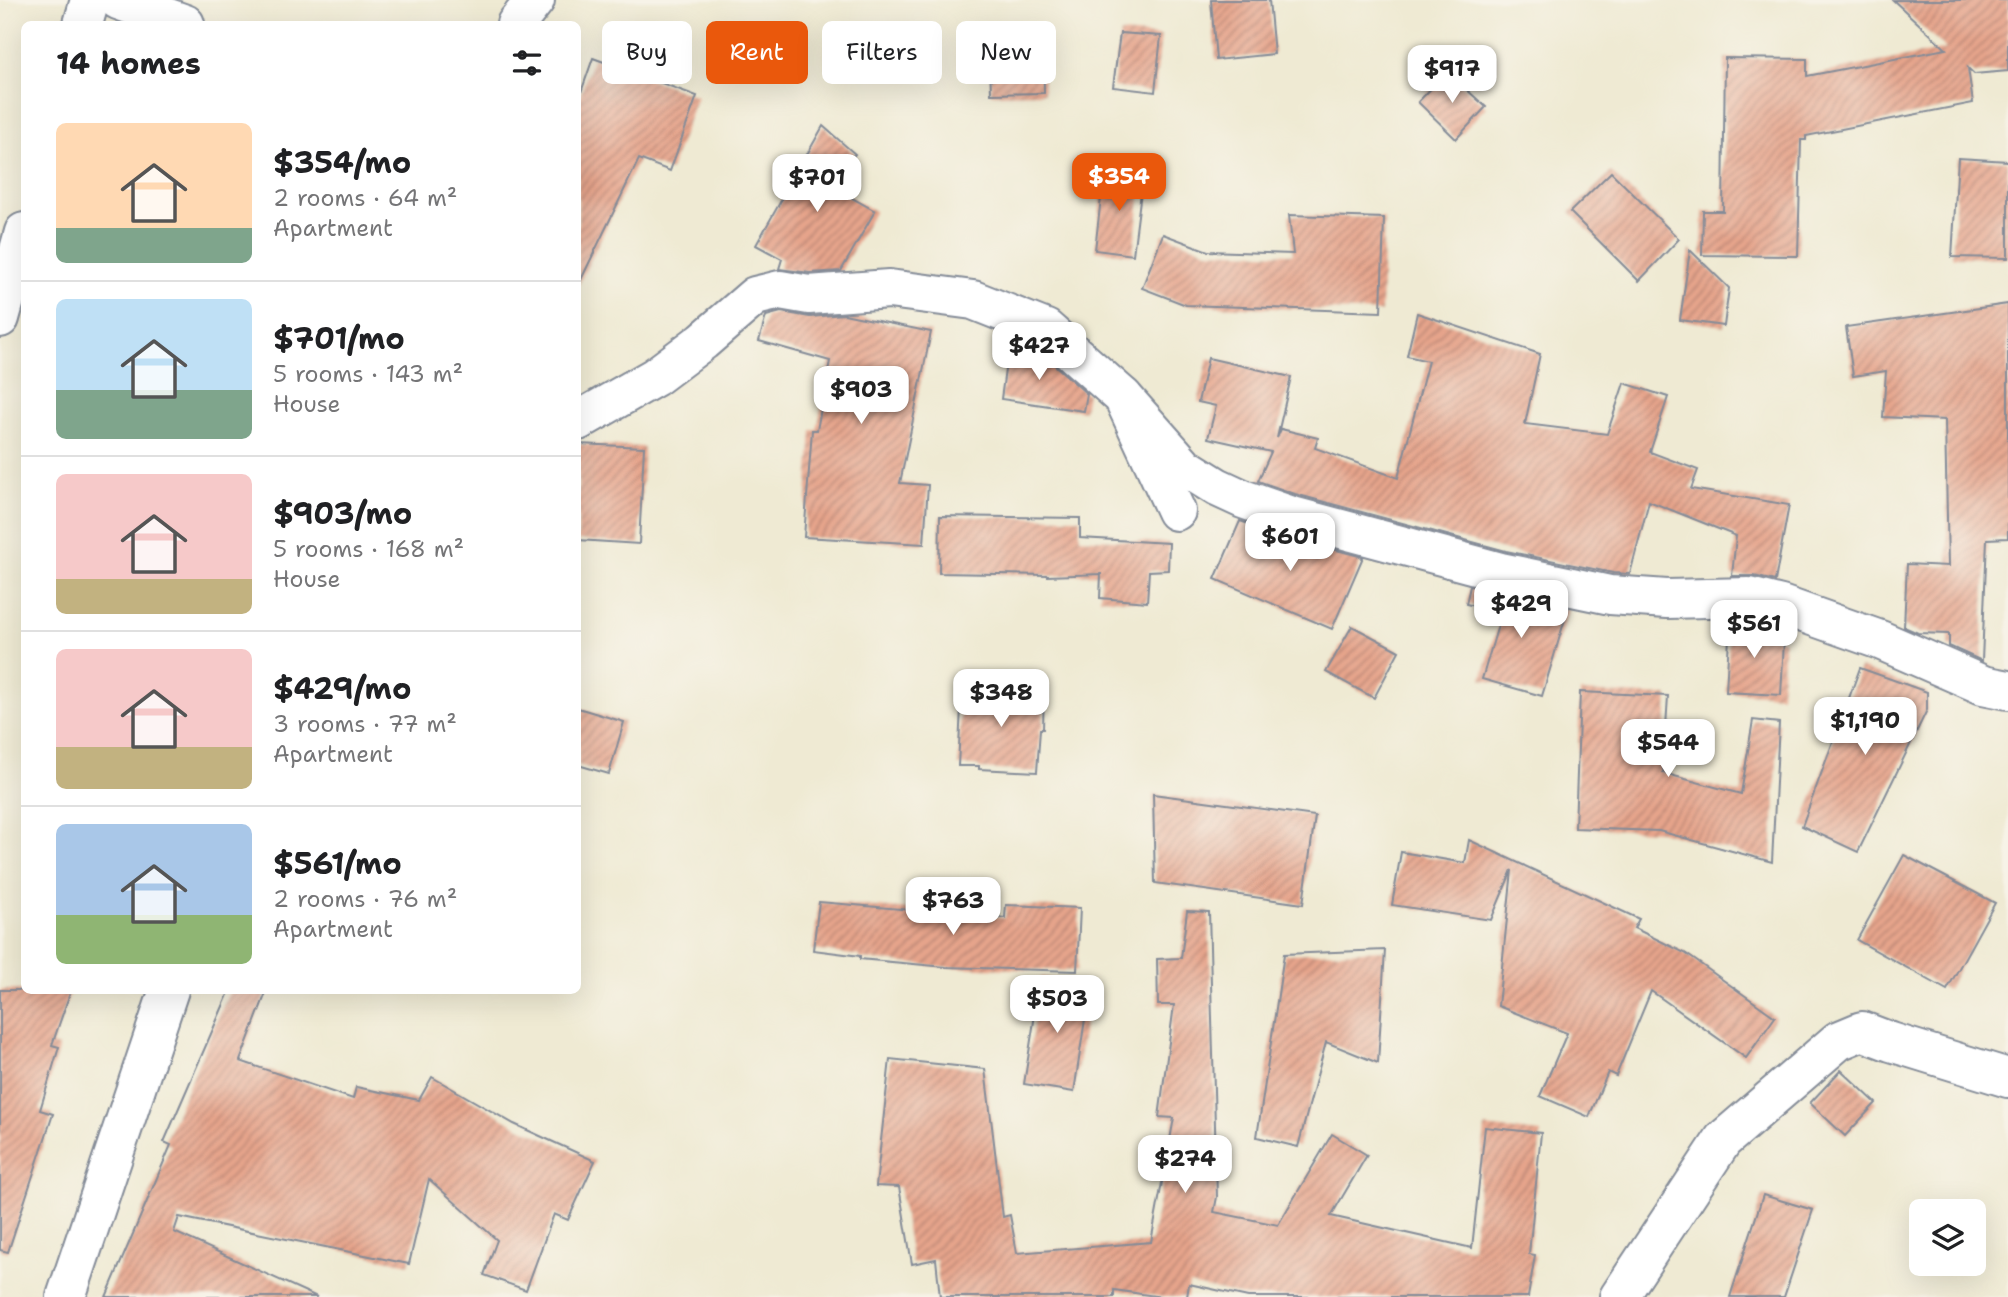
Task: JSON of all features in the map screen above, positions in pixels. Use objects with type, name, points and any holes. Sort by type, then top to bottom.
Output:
[{"type":"street","points":[[84,21],[90,0]]},
{"type":"street","points":[[118,0],[177,21]]},
{"type":"street","points":[[518,21],[535,0]]},
{"type":"street","points":[[0,318],[21,243]]},
{"type":"street","points":[[581,419],[654,377],[703,341],[755,296],[780,290],[809,295],[889,289],[973,300],[1046,329],[1124,397],[1185,467],[1243,499],[1289,515],[1501,572],[1610,594],[1667,599],[1749,597],[1781,605],[1880,640],[1983,685],[2008,690]]},
{"type":"street","points":[[1124,397],[1176,511]]},
{"type":"street","points":[[66,1297],[168,994]]},
{"type":"street","points":[[1619,1297],[1723,1140],[1838,1041],[1862,1031],[2008,1078]]},
{"type":"building","points":[[1211,0],[1269,0],[1274,54],[1216,60]]},
{"type":"building","points":[[1893,0],[2008,0],[2008,71],[1974,74],[1968,68],[1973,103],[1806,136],[1806,140],[1801,140],[1798,256],[1702,255],[1703,211],[1723,211],[1725,58],[1807,59],[1807,76],[1946,49]]},
{"type":"building","points":[[1120,33],[1161,36],[1155,92],[1113,87]]},
{"type":"building","points":[[593,58],[602,61],[602,84],[664,84],[697,96],[670,171],[639,159],[581,280],[581,92]]},
{"type":"building","points":[[1447,72],[1486,107],[1456,139],[1418,102]]},
{"type":"building","points":[[991,84],[1044,84],[1044,93],[991,94]]},
{"type":"building","points":[[823,126],[855,154],[829,185],[875,211],[841,271],[810,273],[779,269],[782,259],[756,245]]},
{"type":"building","points":[[1958,158],[2008,161],[2008,258],[1952,257]]},
{"type":"building","points":[[1104,172],[1143,176],[1133,255],[1095,250]]},
{"type":"building","points":[[1611,172],[1679,239],[1639,281],[1570,212]]},
{"type":"building","points":[[1289,215],[1384,218],[1381,312],[1186,305],[1142,288],[1163,234],[1208,251],[1293,254]]},
{"type":"building","points":[[1690,250],[1729,288],[1724,326],[1680,320]]},
{"type":"building","points":[[2008,304],[2008,538],[1987,539],[1982,661],[1949,646],[1949,634],[1918,633],[1904,627],[1907,564],[1948,566],[1945,420],[1883,417],[1886,371],[1853,376],[1846,327]]},
{"type":"building","points":[[781,312],[810,317],[844,314],[931,332],[900,483],[928,485],[924,544],[804,537],[812,430],[817,430],[830,361],[759,341],[766,316]]},
{"type":"building","points":[[1417,313],[1540,354],[1525,424],[1607,434],[1624,383],[1668,397],[1650,452],[1698,470],[1691,489],[1789,505],[1775,581],[1754,576],[1732,576],[1736,536],[1649,501],[1630,574],[1613,573],[1506,551],[1295,494],[1258,481],[1271,452],[1208,438],[1216,406],[1198,402],[1208,358],[1291,377],[1277,438],[1281,429],[1318,438],[1315,448],[1398,478],[1428,361],[1407,356]]},
{"type":"building","points":[[1008,348],[1040,352],[1087,394],[1084,411],[1001,399]]},
{"type":"building","points":[[581,444],[644,447],[639,544],[581,540]]},
{"type":"building","points":[[940,516],[1080,518],[1080,538],[1169,543],[1168,570],[1149,571],[1147,602],[1100,598],[1101,574],[1048,576],[939,573]]},
{"type":"building","points":[[1240,521],[1283,536],[1363,557],[1332,629],[1215,579]]},
{"type":"building","points":[[1470,586],[1568,609],[1542,696],[1482,679],[1502,612],[1466,604]]},
{"type":"building","points":[[1730,619],[1747,619],[1768,624],[1767,627],[1744,626],[1784,641],[1781,695],[1726,692]]},
{"type":"building","points":[[1352,626],[1399,651],[1374,698],[1326,672]]},
{"type":"building","points":[[1860,668],[1927,692],[1927,710],[1858,852],[1802,826]]},
{"type":"building","points":[[962,688],[1044,690],[1043,729],[1040,729],[1037,772],[958,766]]},
{"type":"building","points":[[1580,692],[1668,696],[1663,773],[1741,794],[1753,720],[1779,723],[1772,862],[1659,831],[1575,828]]},
{"type":"building","points":[[581,709],[624,722],[609,774],[581,766]]},
{"type":"building","points":[[1153,794],[1315,816],[1303,904],[1155,883]]},
{"type":"building","points":[[1469,840],[1639,919],[1634,928],[1685,953],[1775,1017],[1746,1058],[1651,991],[1616,1076],[1608,1072],[1589,1117],[1540,1096],[1567,1033],[1498,1006],[1512,870],[1491,920],[1392,905],[1401,852],[1465,863]]},
{"type":"building","points":[[1904,855],[1995,903],[1947,990],[1857,940]]},
{"type":"building","points":[[819,902],[1005,918],[1006,905],[1080,908],[1077,971],[946,967],[860,959],[860,956],[813,950]]},
{"type":"building","points":[[1187,911],[1209,912],[1217,1197],[1214,1212],[1278,1225],[1332,1134],[1367,1155],[1331,1216],[1472,1248],[1485,1127],[1541,1133],[1529,1254],[1535,1255],[1528,1297],[1248,1297],[1189,1284],[1187,1297],[1162,1297],[1114,1290],[1114,1297],[940,1297],[936,1259],[912,1264],[899,1187],[876,1186],[890,1059],[985,1069],[1003,1217],[1010,1215],[1017,1253],[1151,1242],[1174,1118],[1159,1117],[1174,1005],[1158,1005],[1157,959],[1181,958]]},
{"type":"building","points":[[1385,950],[1378,1063],[1326,1042],[1298,1147],[1257,1137],[1284,954]]},
{"type":"building","points":[[1041,977],[1090,986],[1074,1092],[1024,1084]]},
{"type":"building","points":[[0,990],[21,990],[21,994],[70,994],[52,1045],[59,1047],[40,1110],[53,1114],[8,1252],[0,1250]]},
{"type":"building","points":[[228,994],[265,994],[240,1061],[353,1099],[356,1087],[419,1100],[432,1077],[514,1124],[595,1161],[568,1220],[554,1214],[526,1290],[484,1275],[497,1240],[429,1179],[409,1264],[179,1217],[174,1232],[317,1297],[106,1297],[171,1145],[164,1142]]},
{"type":"building","points":[[1841,1070],[1876,1103],[1845,1136],[1810,1103]]},
{"type":"building","points":[[1763,1195],[1813,1210],[1784,1297],[1730,1297]]}]
